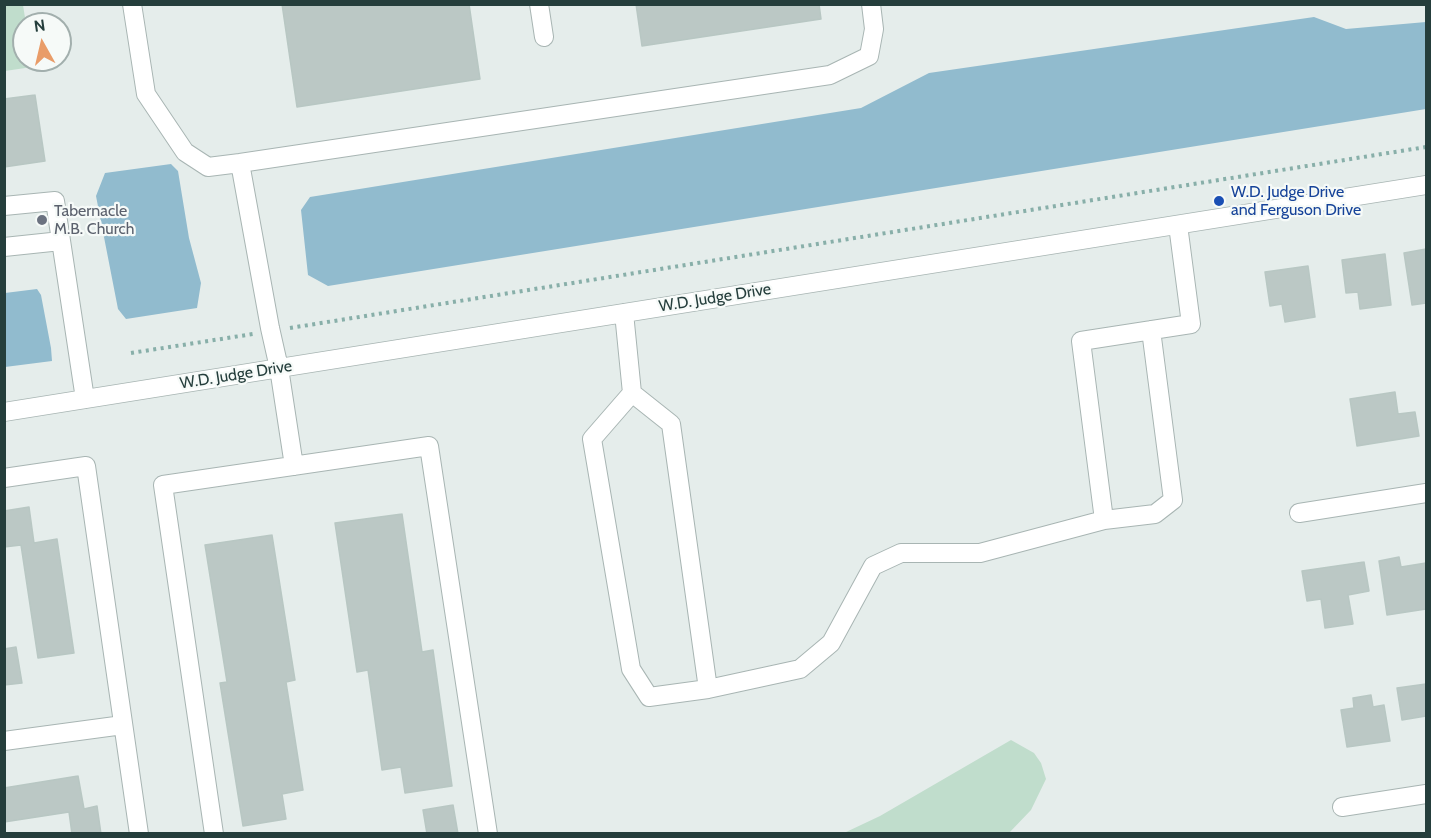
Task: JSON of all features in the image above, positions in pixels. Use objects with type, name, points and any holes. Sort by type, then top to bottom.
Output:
[{"type":"street","points":[[132,4],[146,94],[185,152],[208,167],[830,75],[869,56],[874,29],[871,4]]},
{"type":"street","points":[[539,4],[544,38]]},
{"type":"street","points":[[240,164],[279,368],[294,466]]},
{"type":"street","name":"W.D. Judge Drive","points":[[4,412],[1426,185]]},
{"type":"street","points":[[4,206],[56,201],[85,399]]},
{"type":"street","points":[[1104,520],[1081,341],[1191,324],[1178,225]]},
{"type":"street","points":[[4,246],[61,241]]},
{"type":"street","points":[[624,313],[632,393],[671,424],[708,689]]},
{"type":"street","points":[[632,393],[592,439],[631,669],[649,697],[708,689],[800,669],[831,642],[873,566],[901,553],[981,553],[1104,520],[1155,514],[1173,500],[1151,330]]},
{"type":"street","points":[[214,834],[163,485],[429,446],[488,834]]},
{"type":"street","points":[[4,478],[86,466],[139,834]]},
{"type":"street","points":[[1299,513],[1426,494]]},
{"type":"street","points":[[4,741],[123,725]]},
{"type":"street","points":[[1342,807],[1426,794]]},
{"type":"path","points":[[293,328],[1426,147]]},
{"type":"path","points":[[131,353],[239,336]]},
{"type":"green space","points":[[4,5],[23,5],[24,12],[12,12],[12,70],[5,71]]},
{"type":"green space","points":[[1011,740],[1034,753],[1041,763],[1046,779],[1031,810],[1009,833],[844,833],[880,816]]},
{"type":"water","points":[[1314,17],[1346,29],[1426,22],[1426,109],[328,286],[308,275],[301,210],[310,197],[861,108],[929,73]]},
{"type":"water","points":[[171,164],[178,171],[189,238],[201,283],[197,308],[126,319],[118,309],[96,196],[105,173]]},
{"type":"water","points":[[37,289],[41,295],[52,361],[5,367],[5,293]]},
{"type":"building","points":[[282,4],[469,4],[480,79],[297,107]]},
{"type":"building","points":[[636,4],[819,4],[821,19],[642,46]]},
{"type":"building","points":[[35,95],[45,161],[4,167],[4,99]]},
{"type":"building","points":[[1426,249],[1426,303],[1412,305],[1404,253]]},
{"type":"building","points":[[1385,254],[1391,305],[1360,309],[1358,292],[1346,293],[1342,260]]},
{"type":"building","points":[[1308,266],[1315,317],[1285,322],[1282,304],[1270,306],[1265,272]]},
{"type":"building","points":[[1395,392],[1398,414],[1415,412],[1419,436],[1357,446],[1350,399]]},
{"type":"building","points":[[29,507],[34,543],[57,539],[74,653],[38,658],[21,545],[4,547],[4,511]]},
{"type":"building","points":[[402,514],[422,652],[433,650],[452,786],[405,793],[401,767],[382,770],[368,670],[357,672],[335,523]]},
{"type":"building","points":[[272,535],[295,680],[286,682],[303,790],[282,794],[286,819],[243,826],[220,683],[227,682],[205,545]]},
{"type":"building","points":[[1399,557],[1401,567],[1426,563],[1426,609],[1387,615],[1379,561]]},
{"type":"building","points":[[1364,562],[1369,591],[1348,595],[1353,624],[1325,628],[1321,599],[1307,601],[1302,571]]},
{"type":"building","points":[[16,647],[22,683],[4,685],[4,649]]},
{"type":"building","points":[[1426,684],[1426,716],[1402,720],[1397,688]]},
{"type":"building","points":[[1371,695],[1373,707],[1384,705],[1390,741],[1347,747],[1341,710],[1354,708],[1353,698]]},
{"type":"building","points":[[78,776],[84,809],[97,806],[101,834],[72,834],[69,812],[4,822],[4,788]]},
{"type":"building","points":[[453,805],[458,834],[427,834],[423,810]]},
{"type":"place","name":"W.D. Judge Drive and Ferguson Drive","points":[[1219,201]]},
{"type":"place","name":"Tabernacle M.B. Church","points":[[42,220]]}]
